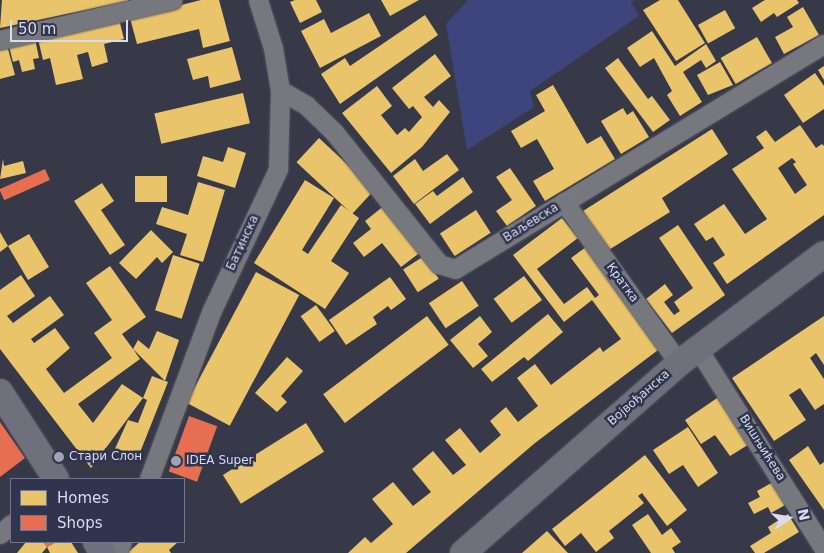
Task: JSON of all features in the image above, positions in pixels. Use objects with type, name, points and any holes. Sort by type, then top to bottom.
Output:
[{"type":"street","points":[[0,40],[172,0]]},
{"type":"street","name":"Батинска","points":[[149,478],[212,310],[278,169],[280,90],[273,48],[258,0]]},
{"type":"street","name":"Ваљевска","points":[[280,90],[306,105],[334,132],[439,264],[455,269],[824,44]]},
{"type":"street","name":"Кратка","points":[[564,202],[689,356]]},
{"type":"street","name":"Војвођанска","points":[[463,553],[689,356],[824,254]]},
{"type":"street","name":"Вишњићева","points":[[689,356],[824,549]]},
{"type":"street","points":[[0,392],[55,478]]},
{"type":"street","points":[[0,534],[10,525]]},
{"type":"shaded area","points":[[468,0],[635,0],[631,2],[639,16],[530,91],[534,107],[467,150],[446,24]]},
{"type":"building: Homes","points":[[2,0],[128,0],[128,1],[0,28]]},
{"type":"building: Homes","points":[[201,0],[219,0],[230,41],[203,48],[199,29],[137,44],[130,18]]},
{"type":"building: Homes","points":[[295,0],[316,0],[322,12],[300,23],[290,2]]},
{"type":"building: Homes","points":[[381,0],[419,0],[390,16]]},
{"type":"building: Homes","points":[[660,0],[678,0],[705,43],[676,61],[643,10]]},
{"type":"building: Homes","points":[[765,0],[797,0],[799,3],[777,17],[774,13],[761,22],[752,8]]},
{"type":"building: Homes","points":[[803,7],[819,35],[784,54],[775,37],[793,27],[787,17]]},
{"type":"building: Homes","points":[[725,10],[735,28],[708,43],[698,25]]},
{"type":"building: Homes","points":[[369,13],[381,36],[320,68],[301,31],[324,19],[331,33]]},
{"type":"building: Homes","points":[[425,15],[438,35],[340,104],[321,74],[345,58],[350,66]]},
{"type":"building: Homes","points":[[119,19],[124,39],[104,44],[108,62],[92,67],[88,52],[77,55],[83,79],[56,85],[50,58],[43,60],[38,39]]},
{"type":"building: Homes","points":[[652,31],[675,66],[706,44],[716,61],[706,68],[701,60],[683,72],[702,102],[680,116],[667,95],[672,91],[654,58],[640,67],[627,48]]},
{"type":"building: Homes","points":[[757,37],[772,63],[736,84],[721,58]]},
{"type":"building: Homes","points":[[35,39],[39,58],[33,59],[35,69],[22,72],[19,60],[13,62],[9,46]]},
{"type":"building: Homes","points":[[7,45],[15,75],[0,79],[0,46]]},
{"type":"building: Homes","points":[[232,47],[241,80],[210,88],[208,76],[193,80],[187,59]]},
{"type":"building: Homes","points":[[435,54],[451,76],[424,97],[433,107],[439,100],[450,112],[422,147],[391,173],[342,113],[377,86],[392,106],[381,115],[397,135],[405,128],[409,132],[422,117],[413,106],[409,109],[392,88]]},
{"type":"building: Homes","points":[[618,58],[648,99],[652,96],[670,120],[653,132],[605,68]]},
{"type":"building: Homes","points":[[720,62],[733,85],[708,95],[697,75]]},
{"type":"building: Homes","points":[[824,66],[824,80],[818,70]]},
{"type":"building: Homes","points":[[815,73],[824,86],[824,109],[803,123],[784,95]]},
{"type":"building: Homes","points":[[553,85],[587,144],[601,136],[615,159],[545,201],[533,181],[554,169],[537,139],[521,148],[511,131],[545,111],[536,95]]},
{"type":"building: Homes","points":[[243,93],[250,123],[161,144],[154,113]]},
{"type":"building: Homes","points":[[623,108],[627,115],[633,111],[649,137],[621,154],[601,121]]},
{"type":"building: Homes","points":[[800,125],[816,148],[822,144],[824,146],[824,215],[727,284],[713,263],[725,255],[713,237],[706,241],[694,224],[724,204],[745,234],[767,219],[732,169],[764,148],[756,137],[766,130],[775,142]],"holes":[[[792,158],[796,162],[793,164],[807,185],[795,194],[778,168]]]},
{"type":"building: Homes","points":[[712,129],[728,154],[662,198],[670,212],[607,251],[583,211]]},
{"type":"building: Homes","points":[[319,138],[375,190],[352,214],[296,162]]},
{"type":"building: Homes","points":[[228,147],[246,153],[235,188],[197,176],[203,156],[223,162]]},
{"type":"building: Homes","points":[[447,154],[459,170],[414,204],[393,176],[415,159],[423,171]]},
{"type":"building: Homes","points":[[3,159],[4,166],[23,161],[26,173],[0,179]]},
{"type":"building: Homes","points":[[510,168],[536,206],[507,226],[496,211],[512,200],[496,177]]},
{"type":"building: Homes","points":[[135,176],[167,176],[167,202],[135,202]]},
{"type":"building: Homes","points":[[463,177],[473,192],[430,224],[415,204],[433,191],[437,196]]},
{"type":"building: Homes","points":[[305,180],[334,198],[302,250],[308,254],[341,205],[359,218],[331,261],[349,273],[325,309],[254,263]]},
{"type":"building: Homes","points":[[198,182],[225,190],[203,262],[180,255],[187,234],[156,224],[162,207],[188,215]]},
{"type":"building: Homes","points":[[102,183],[114,201],[101,210],[125,245],[110,255],[74,201]]},
{"type":"building: Homes","points":[[385,205],[422,251],[401,267],[382,243],[364,257],[353,243],[371,229],[365,221]]},
{"type":"building: Homes","points":[[476,210],[491,233],[455,256],[440,233]]},
{"type":"building: Homes","points":[[562,218],[578,238],[537,269],[564,304],[587,287],[595,298],[599,295],[571,258],[586,247],[662,347],[535,443],[406,553],[348,553],[365,537],[371,543],[393,524],[372,499],[393,482],[413,506],[431,492],[412,469],[433,451],[453,475],[466,465],[445,440],[460,428],[480,453],[501,435],[490,421],[506,407],[518,422],[538,406],[517,378],[535,364],[551,385],[600,347],[603,352],[621,339],[592,300],[564,322],[513,255]]},
{"type":"building: Homes","points":[[678,225],[725,295],[672,333],[646,299],[665,284],[673,295],[664,302],[674,315],[680,311],[674,302],[693,288],[659,238]]},
{"type":"building: Homes","points":[[151,230],[173,252],[162,263],[157,257],[136,279],[119,263]]},
{"type":"building: Homes","points":[[0,232],[8,246],[0,252]]},
{"type":"building: Homes","points":[[29,234],[49,267],[28,280],[8,246]]},
{"type":"building: Homes","points":[[173,255],[200,264],[182,319],[155,310]]},
{"type":"building: Homes","points":[[424,256],[439,279],[418,292],[403,270]]},
{"type":"building: Homes","points":[[110,266],[146,317],[122,334],[140,359],[78,404],[93,423],[122,384],[143,398],[91,468],[0,349],[0,290],[21,275],[35,296],[7,316],[13,323],[50,296],[64,315],[31,339],[34,343],[55,328],[70,348],[46,369],[64,393],[112,358],[94,333],[112,320],[86,283]]},
{"type":"building: Homes","points":[[256,272],[299,295],[230,426],[187,403]]},
{"type":"building: Homes","points":[[524,276],[542,300],[512,323],[494,299]]},
{"type":"building: Homes","points":[[390,277],[406,299],[391,310],[388,306],[373,317],[377,324],[346,345],[329,320]]},
{"type":"building: Homes","points":[[462,281],[479,306],[446,328],[429,303]]},
{"type":"building: Homes","points":[[316,305],[335,331],[319,342],[301,316]]},
{"type":"building: Homes","points":[[548,314],[563,332],[528,361],[524,357],[492,382],[481,369]]},
{"type":"building: Homes","points":[[427,316],[449,345],[345,423],[323,394]]},
{"type":"building: Homes","points":[[480,316],[492,332],[478,344],[488,356],[473,368],[450,340]]},
{"type":"building: Homes","points":[[824,316],[824,365],[816,353],[810,358],[824,379],[824,404],[815,410],[800,388],[789,395],[806,420],[774,441],[732,378]]},
{"type":"building: Homes","points":[[157,331],[179,340],[165,381],[133,349],[138,340],[149,349]]},
{"type":"building: Homes","points":[[287,357],[303,371],[281,396],[287,402],[277,412],[255,393]]},
{"type":"building: Homes","points":[[152,376],[168,382],[137,460],[114,451],[128,420],[138,423],[147,400],[143,398]]},
{"type":"building: Homes","points":[[720,396],[751,443],[730,456],[715,435],[701,444],[685,420]]},
{"type":"building: Homes","points":[[306,423],[324,452],[241,504],[223,475]]},
{"type":"building: Homes","points":[[688,427],[718,473],[698,487],[683,465],[669,474],[653,450]]},
{"type":"building: Homes","points":[[808,446],[820,465],[824,462],[824,510],[789,460]]},
{"type":"building: Homes","points":[[645,455],[687,510],[667,526],[642,493],[638,496],[644,503],[609,531],[614,538],[596,552],[581,533],[565,546],[552,529]]},
{"type":"building: Homes","points":[[773,482],[785,505],[771,513],[768,507],[754,514],[748,503],[760,497],[757,491]]},
{"type":"building: Homes","points":[[648,514],[662,535],[671,528],[681,542],[672,548],[675,553],[651,553],[632,525]]},
{"type":"building: Homes","points":[[788,514],[799,532],[764,553],[755,553],[750,546],[771,533],[768,527]]},
{"type":"building: Homes","points":[[547,531],[568,553],[522,553]]},
{"type":"building: Homes","points":[[25,543],[44,543],[47,547],[42,553],[17,553]]},
{"type":"building: Homes","points":[[54,543],[72,543],[78,553],[50,553],[47,547]]},
{"type":"building: Homes","points":[[139,543],[177,543],[169,550],[171,553],[127,553]]},
{"type":"building: Shops","points":[[45,169],[50,180],[4,200],[0,189]]},
{"type":"building: Shops","points":[[189,416],[217,426],[197,482],[169,471]]},
{"type":"building: Shops","points":[[0,422],[25,458],[0,477]]},
{"type":"building: Shops","points":[[44,543],[54,543],[47,547]]},
{"type":"place","name":"Стари Слон","points":[[59,457]]},
{"type":"place","name":"IDEA Super","points":[[176,461]]}]
